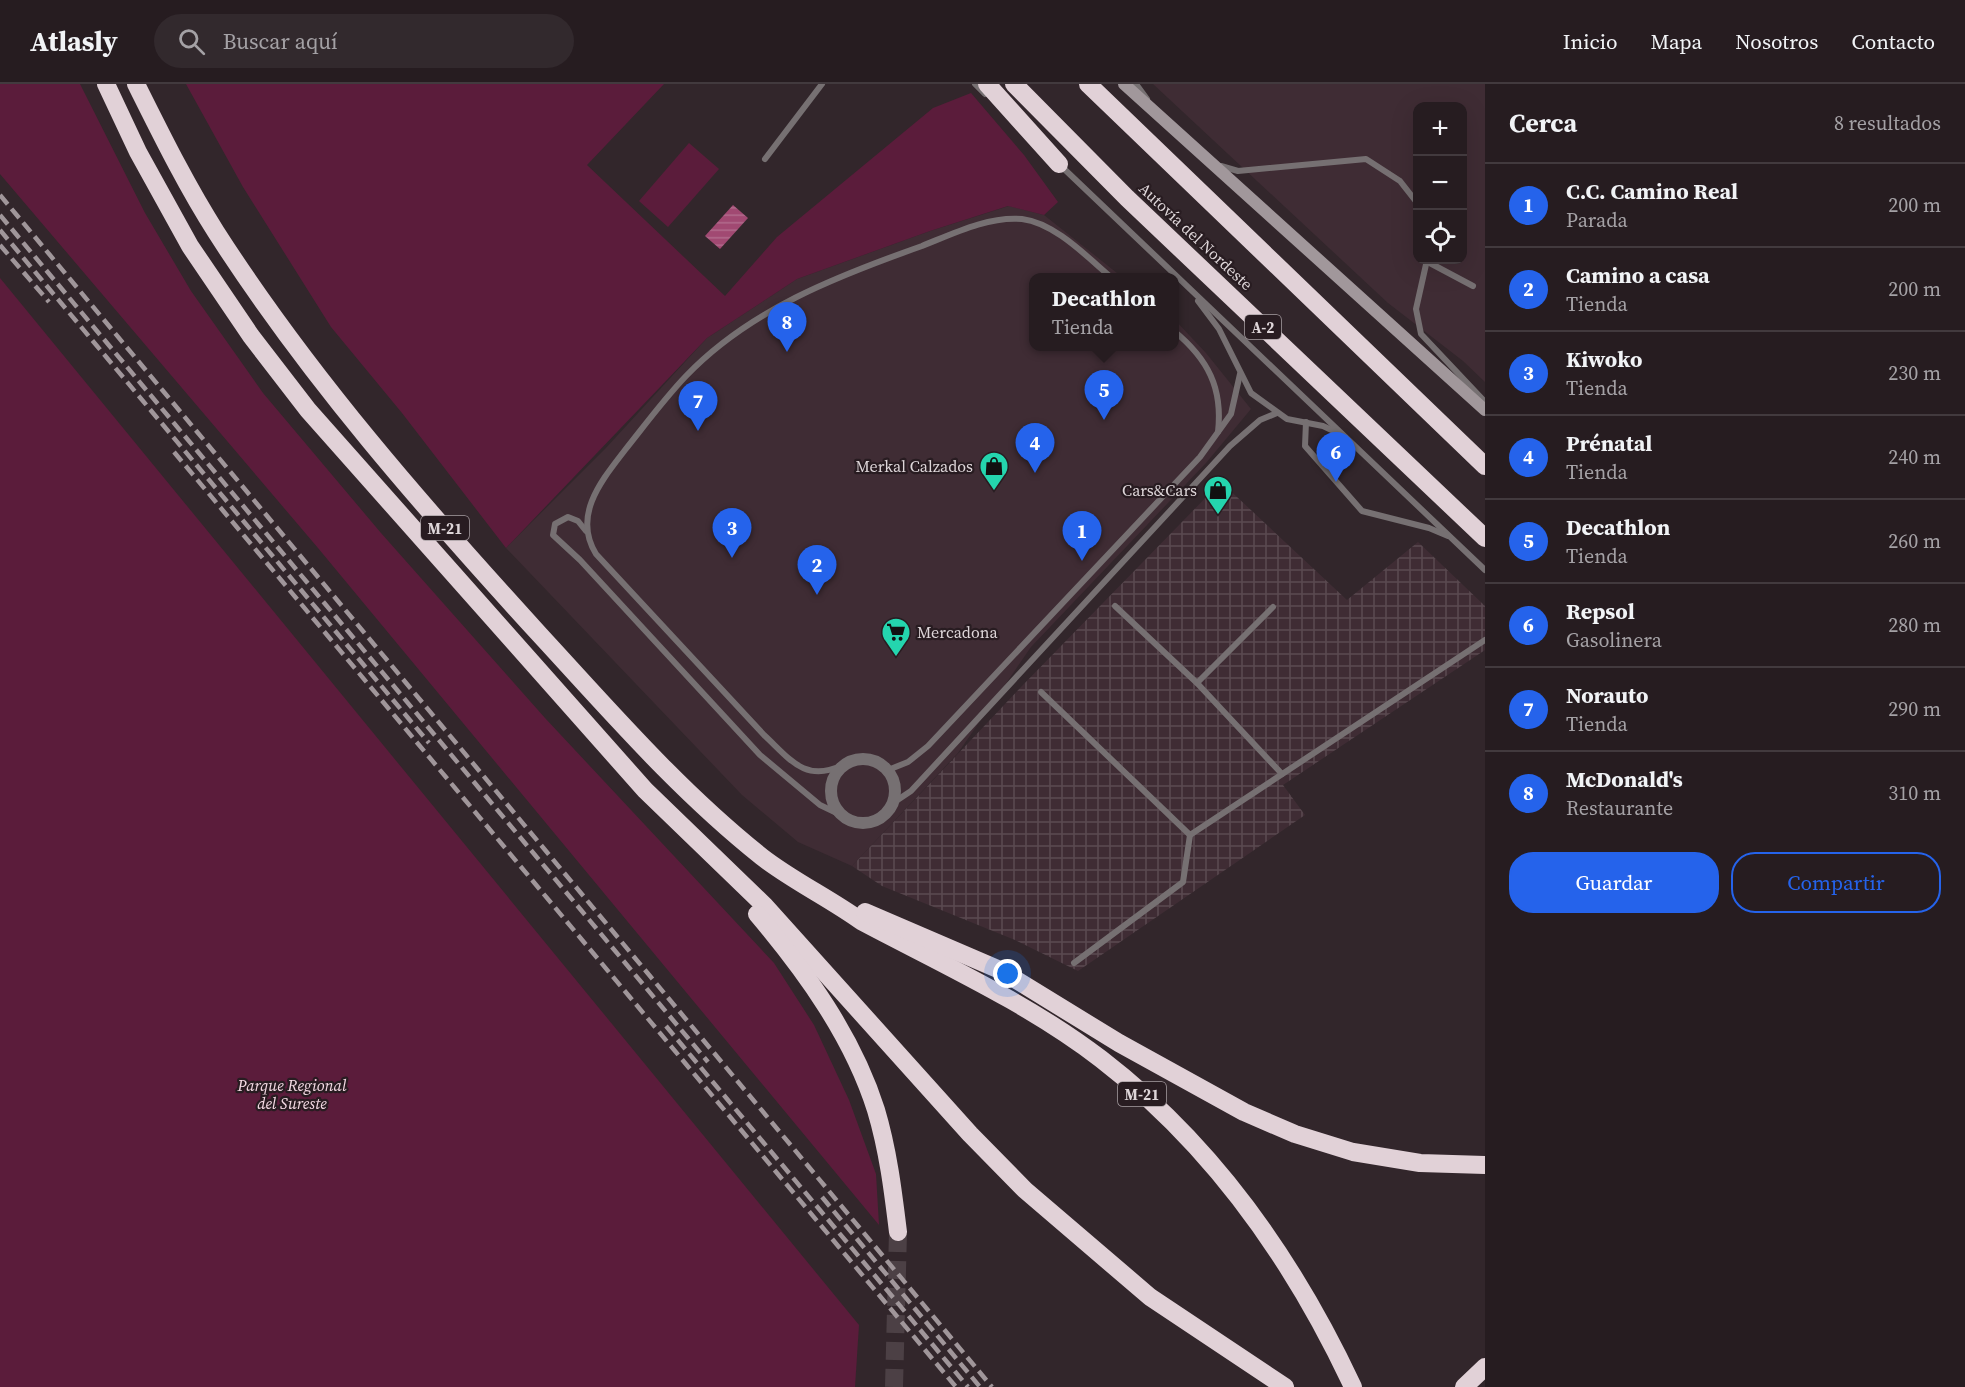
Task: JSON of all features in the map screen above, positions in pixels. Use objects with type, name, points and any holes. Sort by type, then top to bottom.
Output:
[{"type":"highway","name":"M-21","points":[[106,84],[138,152],[190,246],[251,336],[308,410],[424,544],[645,790],[765,906],[962,1126],[1025,1190],[1150,1297],[1285,1387]]},
{"type":"highway","name":"M-21","points":[[136,84],[165,143],[214,230],[283,332],[488,579],[674,781],[764,858],[861,921],[1047,1023],[1101,1059],[1152,1103],[1207,1156],[1286,1262],[1331,1341],[1353,1387]]},
{"type":"highway","points":[[987,84],[1059,164]]},
{"type":"highway","name":"Autovía del Nordeste","points":[[1014,84],[1127,198],[1485,538]]},
{"type":"highway","points":[[1088,84],[1485,466]]},
{"type":"highway","name":"M-21","points":[[696,841],[796,960],[840,1032],[875,1109],[891,1174],[898,1232]]},
{"type":"highway","points":[[835,902],[867,912],[1000,970],[1119,1043],[1244,1112],[1295,1134],[1353,1152],[1409,1161],[1485,1165]]},
{"type":"highway","points":[[1464,1387],[1485,1367]]},
{"type":"main road","points":[[1124,84],[1485,410]]},
{"type":"street","points":[[870,759],[888,770],[895,792],[893,803],[887,812],[871,822],[861,823],[843,816],[831,797],[834,775],[841,766],[850,761],[870,759]]},
{"type":"lane","points":[[765,159],[822,84]]},
{"type":"lane","points":[[975,84],[1173,273]]},
{"type":"lane","points":[[1136,84],[1159,116]]},
{"type":"lane","points":[[1208,159],[1238,171],[1365,159],[1400,181],[1413,198]]},
{"type":"lane","points":[[841,766],[819,773],[804,769],[792,761],[764,735],[596,554],[586,532],[586,519],[600,483],[669,395],[700,363],[729,338],[790,299],[913,249],[984,224],[1009,219],[1030,221],[1050,229],[1106,273]]},
{"type":"lane","points":[[1425,264],[1416,309],[1421,334],[1485,402]]},
{"type":"lane","points":[[1433,264],[1473,286]]},
{"type":"lane","points":[[1179,278],[1485,570]]},
{"type":"lane","points":[[1185,284],[1219,328],[1251,393],[1287,419],[1323,426],[1349,439]]},
{"type":"lane","points":[[1179,335],[1188,342],[1210,373],[1220,402],[1218,436]]},
{"type":"lane","points":[[888,770],[908,762],[928,746],[1218,436],[1231,414],[1240,374]]},
{"type":"lane","points":[[893,803],[910,791],[1230,446],[1260,420],[1277,413]]},
{"type":"lane","points":[[1306,422],[1305,446],[1362,511],[1429,528],[1451,538]]},
{"type":"lane","points":[[586,532],[578,521],[568,517],[555,524],[553,536],[580,560],[760,755],[820,806],[843,816]]},
{"type":"lane","points":[[1115,606],[1197,683],[1282,774]]},
{"type":"lane","points":[[1197,683],[1273,607]]},
{"type":"lane","points":[[1074,963],[1183,882],[1190,835],[1485,640]]},
{"type":"lane","points":[[1041,692],[1190,835]]},
{"type":"shaded area","points":[[1153,84],[1485,84],[1485,382],[1463,361],[1388,303]]},
{"type":"shaded area","points":[[733,205],[748,218],[720,249],[705,236]]},
{"type":"shaded area","points":[[1009,206],[1044,215],[1117,273],[1029,273],[1029,351],[1179,351],[1179,324],[1206,353],[1251,409],[1206,463],[1031,647],[958,753],[852,866],[798,842],[742,795],[506,548],[605,449],[707,338],[797,279],[930,231]]},
{"type":"shaded area","points":[[1221,482],[1347,600],[1418,542],[1485,606],[1485,650],[1283,785],[1305,815],[1078,971],[1015,940],[882,886],[852,866],[1021,687]]},
{"type":"green space","points":[[0,84],[80,84],[145,213],[191,291],[263,393],[381,533],[545,718],[774,963],[814,1025],[849,1100],[876,1174],[879,1225],[318,548],[0,174]]},
{"type":"green space","points":[[186,84],[664,84],[587,165],[725,296],[777,237],[933,108],[971,93],[1024,155],[1058,202],[1044,215],[1008,206],[930,231],[797,279],[707,338],[506,548],[402,413],[331,327],[243,187]]},
{"type":"green space","points":[[689,143],[719,169],[668,227],[639,201]]},
{"type":"green space","name":"Parque Regional del Sureste","points":[[0,278],[859,1325],[855,1387],[0,1387]]},
{"type":"tunnel","points":[[894,1387],[898,1232]]},
{"type":"railway","points":[[0,195],[992,1387]]},
{"type":"railway","points":[[0,215],[708,1062]]},
{"type":"railway","points":[[0,230],[429,743]]},
{"type":"railway","points":[[0,245],[49,302]]},
{"type":"railway","points":[[174,452],[956,1387]]},
{"type":"railway","points":[[666,1026],[968,1387]]},
{"type":"railway","points":[[822,1197],[980,1387]]},
{"type":"place","name":"McDonald's","points":[[787,352]]},
{"type":"place","name":"Decathlon","points":[[1104,420]]},
{"type":"place","name":"Norauto","points":[[698,431]]},
{"type":"place","name":"Prénatal","points":[[1035,473]]},
{"type":"place","name":"Repsol","points":[[1336,482]]},
{"type":"place","name":"Merkal Calzados","points":[[994,492]]},
{"type":"place","name":"Cars&Cars","points":[[1218,516]]},
{"type":"place","name":"Kiwoko","points":[[732,558]]},
{"type":"place","name":"C.C. Camino Real","points":[[1082,561]]},
{"type":"place","name":"Camino a casa","points":[[817,595]]},
{"type":"place","name":"Mercadona","points":[[896,658]]}]
